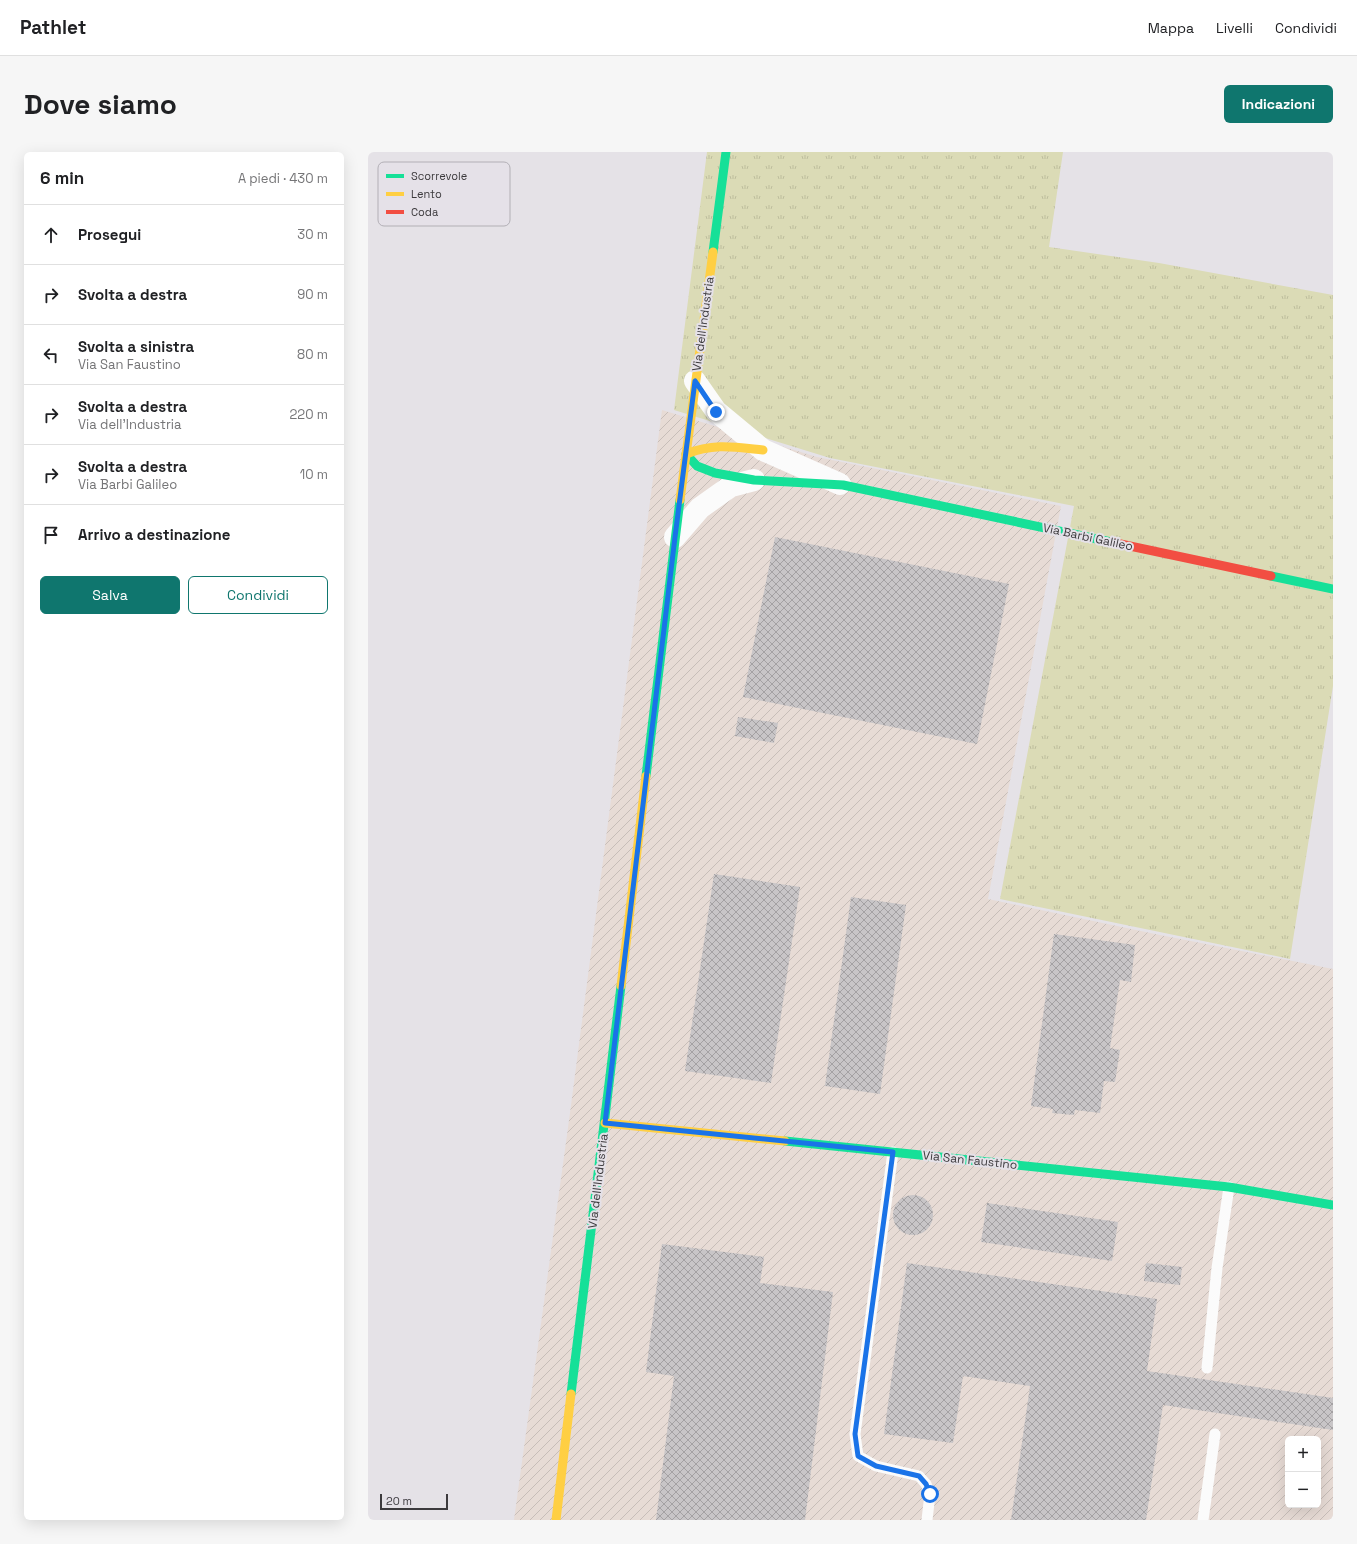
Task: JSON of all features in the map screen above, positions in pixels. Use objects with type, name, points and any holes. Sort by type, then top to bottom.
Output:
[{"type":"street","name":"Via dell'Industria","points":[[556,1520],[675,537],[726,152]]},
{"type":"street","name":"Via Barbi Galileo","points":[[695,381],[716,412],[763,450],[843,485]]},
{"type":"street","name":"Via Barbi Galileo","points":[[763,450],[725,446],[702,448],[686,454],[697,466],[715,473],[754,480],[843,485],[1333,589]]},
{"type":"street","name":"Via Barbi Galileo","points":[[675,537],[700,508],[731,486],[754,480]]},
{"type":"street","name":"Via San Faustino","points":[[605,1123],[1229,1187],[1333,1205]]},
{"type":"lane","points":[[893,1152],[855,1434],[858,1456],[876,1466],[919,1476],[926,1484],[930,1494],[926,1520]]},
{"type":"lane","points":[[1207,1368],[1229,1187]]},
{"type":"lane","points":[[1203,1520],[1215,1434]]},
{"type":"shaded area","points":[[662,410],[817,457],[1061,506],[988,899],[1333,969],[1333,1520],[514,1520],[570,1113]]},
{"type":"green space","points":[[707,152],[1063,152],[1049,247],[1159,263],[1333,295],[1333,686],[1290,959],[1000,899],[1074,506],[830,458],[674,410]]},
{"type":"building","points":[[775,537],[1009,584],[977,744],[743,697]]},
{"type":"building","points":[[738,717],[778,723],[774,743],[735,736]]},
{"type":"building","points":[[714,874],[800,887],[771,1083],[685,1071]]},
{"type":"building","points":[[851,897],[906,905],[880,1094],[825,1086]]},
{"type":"building","points":[[1054,934],[1135,945],[1131,982],[1120,980],[1110,1048],[1120,1050],[1115,1082],[1104,1081],[1100,1113],[1075,1110],[1074,1115],[1052,1113],[1053,1109],[1031,1106]]},
{"type":"building","points":[[917,1195],[924,1198],[930,1204],[933,1215],[932,1223],[924,1232],[917,1235],[909,1235],[902,1232],[894,1223],[893,1211],[896,1204],[905,1196]]},
{"type":"building","points":[[987,1203],[1118,1222],[1112,1261],[981,1242]]},
{"type":"building","points":[[662,1244],[764,1257],[760,1283],[833,1292],[805,1520],[656,1520],[674,1376],[646,1372]]},
{"type":"building","points":[[907,1263],[1157,1299],[1147,1371],[1333,1398],[1333,1430],[1163,1405],[1146,1520],[1011,1520],[1030,1386],[963,1376],[953,1443],[884,1434]]},
{"type":"building","points":[[1146,1263],[1182,1267],[1180,1285],[1144,1281]]},
{"type":"traffic: fast","points":[[713,252],[726,152]]},
{"type":"traffic: fast","points":[[686,454],[697,466],[715,473],[754,480],[843,485],[1111,542]]},
{"type":"traffic: fast","points":[[646,776],[680,500]]},
{"type":"traffic: fast","points":[[1271,576],[1333,589]]},
{"type":"traffic: fast","points":[[571,1394],[621,986]]},
{"type":"traffic: fast","points":[[785,1141],[1229,1187],[1333,1205]]},
{"type":"traffic: slow","points":[[680,500],[713,252]]},
{"type":"traffic: slow","points":[[686,454],[715,447],[763,450]]},
{"type":"traffic: slow","points":[[621,986],[646,776]]},
{"type":"traffic: slow","points":[[605,1123],[785,1141]]},
{"type":"traffic: slow","points":[[556,1520],[571,1394]]},
{"type":"traffic: jam","points":[[1111,542],[1271,576]]},
{"type":"route","points":[[716,412],[695,381],[605,1123],[893,1152],[855,1434],[858,1456],[876,1466],[919,1476],[926,1484],[930,1494]]}]
